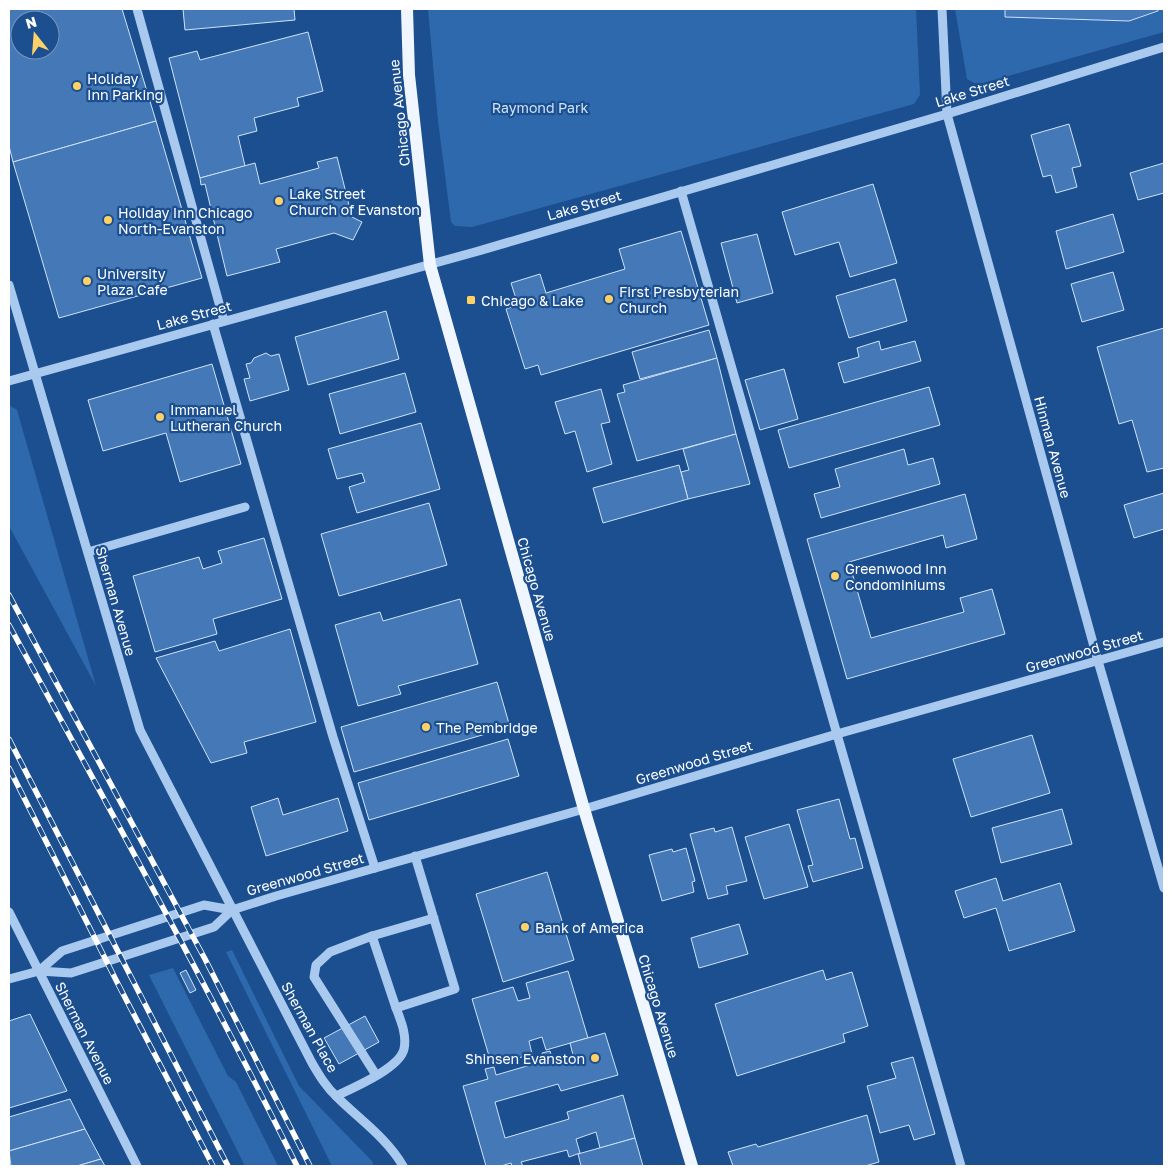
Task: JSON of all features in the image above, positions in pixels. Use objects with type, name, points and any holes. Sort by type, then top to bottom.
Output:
[{"type":"main road","name":"Chicago Avenue","points":[[406,9],[409,75],[430,265],[584,809],[692,1166]]},
{"type":"street","points":[[138,9],[224,321]]},
{"type":"street","name":"Hinman Avenue","points":[[942,9],[947,114],[1098,662],[1164,888]]},
{"type":"street","name":"Lake Street","points":[[9,381],[430,265],[947,114],[1164,47]]},
{"type":"street","points":[[681,191],[961,1166]]},
{"type":"street","name":"Sherman Avenue","points":[[9,285],[140,730],[232,910]]},
{"type":"street","points":[[213,324],[333,737],[375,868]]},
{"type":"street","points":[[88,552],[245,507]]},
{"type":"street","name":"Greenwood Street","points":[[39,971],[62,951],[204,905],[232,910],[837,734],[1164,642]]},
{"type":"street","points":[[396,1008],[455,989],[416,856]]},
{"type":"street","name":"Greenwood Street","points":[[9,979],[39,971],[71,973],[214,927],[232,910]]},
{"type":"street","name":"Sherman Place","points":[[232,910],[323,1082],[386,1142],[403,1166]]},
{"type":"street","name":"Sherman Avenue","points":[[9,912],[137,1166]]},
{"type":"street","points":[[376,1075],[314,977],[316,965],[330,952],[372,936],[434,918]]},
{"type":"street","points":[[336,1096],[376,1075],[400,1058],[404,1049],[405,1033],[372,936]]},
{"type":"green space","name":"Raymond Park","points":[[428,9],[916,9],[920,95],[914,104],[472,227],[455,226],[451,222],[438,121]]},
{"type":"green space","points":[[955,9],[1005,9],[1005,17],[1129,21],[1158,12],[1158,9],[1164,9],[1164,32],[983,83],[974,83],[967,79]]},
{"type":"green space","points":[[9,405],[17,410],[96,686],[9,526]]},
{"type":"green space","points":[[232,950],[299,1086],[372,1161],[374,1166],[332,1166],[226,952]]},
{"type":"green space","points":[[173,968],[228,1076],[236,1082],[278,1166],[245,1166],[149,975]]},
{"type":"building","name":"Holiday Inn Parking","points":[[9,9],[122,9],[156,121],[13,162],[9,146]]},
{"type":"building","points":[[183,9],[294,9],[295,20],[185,30]]},
{"type":"building","points":[[1005,9],[1158,9],[1158,11],[1129,21],[1005,17]]},
{"type":"building","points":[[308,32],[323,91],[297,98],[299,106],[254,118],[257,131],[238,136],[245,166],[200,178],[169,58],[197,51],[200,60]]},
{"type":"building","name":"Holiday Inn Chicago North-Evanston","points":[[156,121],[202,278],[59,318],[13,162]]},
{"type":"building","points":[[1069,124],[1081,166],[1072,168],[1077,187],[1056,193],[1051,175],[1043,177],[1031,135]]},
{"type":"building","name":"Lake Street Church of Evanston","points":[[337,157],[352,217],[362,222],[353,240],[334,233],[276,249],[280,262],[227,276],[205,184],[201,185],[200,178],[255,163],[260,184],[319,168],[317,162]]},
{"type":"building","points":[[1164,163],[1164,193],[1138,200],[1130,173]]},
{"type":"building","points":[[873,184],[897,263],[850,277],[839,242],[795,255],[782,212]]},
{"type":"building","points":[[1113,214],[1124,252],[1066,269],[1056,231]]},
{"type":"building","name":"First Presbyterian Church","points":[[681,231],[709,325],[541,375],[538,365],[525,369],[506,309],[518,305],[511,283],[540,274],[546,293],[625,269],[619,249]]},
{"type":"building","points":[[757,234],[773,293],[737,303],[721,243]]},
{"type":"building","points":[[1113,272],[1124,310],[1082,322],[1071,284]]},
{"type":"building","points":[[895,279],[907,321],[849,338],[836,296]]},
{"type":"building","points":[[386,311],[399,359],[308,385],[295,337]]},
{"type":"building","points":[[1164,328],[1164,468],[1147,472],[1132,420],[1119,424],[1097,347]]},
{"type":"building","points":[[709,330],[717,358],[640,379],[632,352]]},
{"type":"building","points":[[879,341],[881,350],[915,341],[921,361],[844,383],[838,363],[859,357],[857,348]]},
{"type":"building","points":[[266,353],[271,356],[279,354],[289,390],[250,401],[244,379],[250,378],[246,364],[251,363],[254,358]]},
{"type":"building","points":[[717,358],[736,434],[637,461],[617,394],[625,392],[623,385]]},
{"type":"building","name":"Immanuel Lutheran Church","points":[[212,364],[241,464],[180,482],[166,433],[103,451],[88,400]]},
{"type":"building","points":[[784,369],[798,419],[760,430],[745,380]]},
{"type":"building","points":[[405,373],[416,412],[340,434],[329,394]]},
{"type":"building","points":[[929,387],[940,425],[789,468],[778,430]]},
{"type":"building","points":[[601,389],[610,422],[601,424],[612,464],[587,472],[575,431],[565,434],[555,402]]},
{"type":"building","points":[[421,423],[440,489],[357,513],[349,487],[365,482],[362,473],[337,479],[328,449]]},
{"type":"building","points":[[736,434],[750,484],[688,499],[681,472],[689,470],[683,449]]},
{"type":"building","points":[[904,449],[908,465],[933,458],[940,484],[821,518],[814,494],[840,487],[835,469]]},
{"type":"building","points":[[679,465],[688,499],[603,523],[593,488]]},
{"type":"building","points":[[1164,493],[1164,529],[1134,538],[1124,505]]},
{"type":"building","name":"Greenwood Inn Condominiums","points":[[965,494],[977,539],[946,548],[943,535],[849,562],[871,638],[964,612],[960,598],[992,589],[1005,634],[847,679],[807,539]]},
{"type":"building","points":[[429,503],[447,565],[339,596],[321,534]]},
{"type":"building","points":[[264,538],[282,599],[213,619],[217,634],[155,652],[133,576],[199,557],[203,569],[222,563],[218,551]]},
{"type":"building","points":[[460,599],[478,664],[398,686],[401,694],[358,706],[335,625],[380,612],[383,621]]},
{"type":"building","points":[[290,629],[316,722],[244,742],[247,753],[211,763],[156,658],[215,641],[219,651]]},
{"type":"building","name":"The Pembridge","points":[[497,682],[510,727],[354,772],[341,727]]},
{"type":"building","points":[[1032,735],[1050,793],[971,817],[953,759]]},
{"type":"building","points":[[508,739],[519,776],[369,820],[358,783]]},
{"type":"building","points":[[278,798],[283,815],[338,798],[348,831],[266,856],[251,807]]},
{"type":"building","points":[[839,799],[850,839],[855,838],[863,868],[813,882],[808,866],[813,865],[797,810]]},
{"type":"building","points":[[1062,809],[1072,844],[1001,863],[992,828]]},
{"type":"building","points":[[789,824],[808,887],[764,899],[745,837]]},
{"type":"building","points":[[732,827],[747,881],[726,886],[728,894],[708,899],[690,834],[714,828],[715,832]]},
{"type":"building","points":[[686,848],[695,881],[692,882],[694,892],[662,901],[649,855],[672,849],[673,852]]},
{"type":"building","name":"Bank of America","points":[[547,872],[574,960],[503,982],[476,894]]},
{"type":"building","points":[[996,878],[1003,901],[1060,883],[1075,931],[1009,951],[996,908],[964,918],[955,891]]},
{"type":"building","points":[[739,924],[748,954],[699,968],[691,938]]},
{"type":"building","points":[[186,970],[196,990],[190,993],[180,973]]},
{"type":"building","points":[[823,970],[826,980],[852,972],[868,1026],[843,1034],[845,1042],[737,1076],[715,1004]]},
{"type":"building","points":[[568,971],[588,1038],[546,1050],[542,1037],[529,1041],[532,1054],[492,1066],[472,999],[513,987],[518,1001],[530,998],[526,983]]},
{"type":"building","points":[[30,1014],[67,1091],[9,1108],[9,1021]]},
{"type":"building","points":[[365,1016],[379,1042],[339,1064],[324,1038]]},
{"type":"building","points":[[605,1033],[618,1075],[561,1091],[558,1084],[495,1102],[505,1138],[569,1119],[567,1112],[623,1095],[635,1138],[600,1148],[596,1132],[576,1139],[580,1153],[569,1157],[567,1150],[521,1162],[523,1166],[512,1166],[511,1163],[501,1166],[486,1166],[463,1086],[488,1079],[485,1069],[494,1067],[496,1075],[544,1061],[542,1053],[550,1051],[554,1064],[574,1059],[570,1043]]},
{"type":"building","points":[[913,1057],[935,1134],[914,1140],[909,1125],[880,1133],[867,1086],[896,1078],[891,1063]]},
{"type":"building","points":[[70,1099],[85,1129],[9,1151],[9,1117]]},
{"type":"building","points":[[867,1115],[879,1162],[865,1166],[733,1166],[728,1152],[756,1144],[758,1147]]},
{"type":"building","points":[[85,1129],[101,1159],[77,1166],[11,1166],[9,1151]]},
{"type":"building","points":[[635,1138],[643,1166],[581,1166],[578,1154]]},
{"type":"building","points":[[101,1159],[105,1166],[77,1166]]},
{"type":"railway","points":[[9,595],[205,959],[310,1166]]},
{"type":"railway","points":[[9,625],[192,962],[297,1166]]},
{"type":"railway","points":[[9,739],[228,1166]]},
{"type":"railway","points":[[9,768],[118,984],[213,1166]]},
{"type":"place","name":"Holiday Inn Parking","points":[[77,86]]},
{"type":"place","name":"Lake Street Church of Evanston","points":[[279,201]]},
{"type":"place","name":"Holiday Inn Chicago North-Evanston","points":[[108,220]]},
{"type":"place","name":"University Plaza Cafe","points":[[87,281]]},
{"type":"place","name":"First Presbyterian Church","points":[[609,299]]},
{"type":"place","name":"Chicago & Lake","points":[[471,300]]},
{"type":"place","name":"Immanuel Lutheran Church","points":[[160,417]]},
{"type":"place","name":"Greenwood Inn Condominiums","points":[[835,576]]},
{"type":"place","name":"The Pembridge","points":[[426,727]]},
{"type":"place","name":"Bank of America","points":[[525,927]]},
{"type":"place","name":"Shinsen Evanston","points":[[595,1058]]}]
